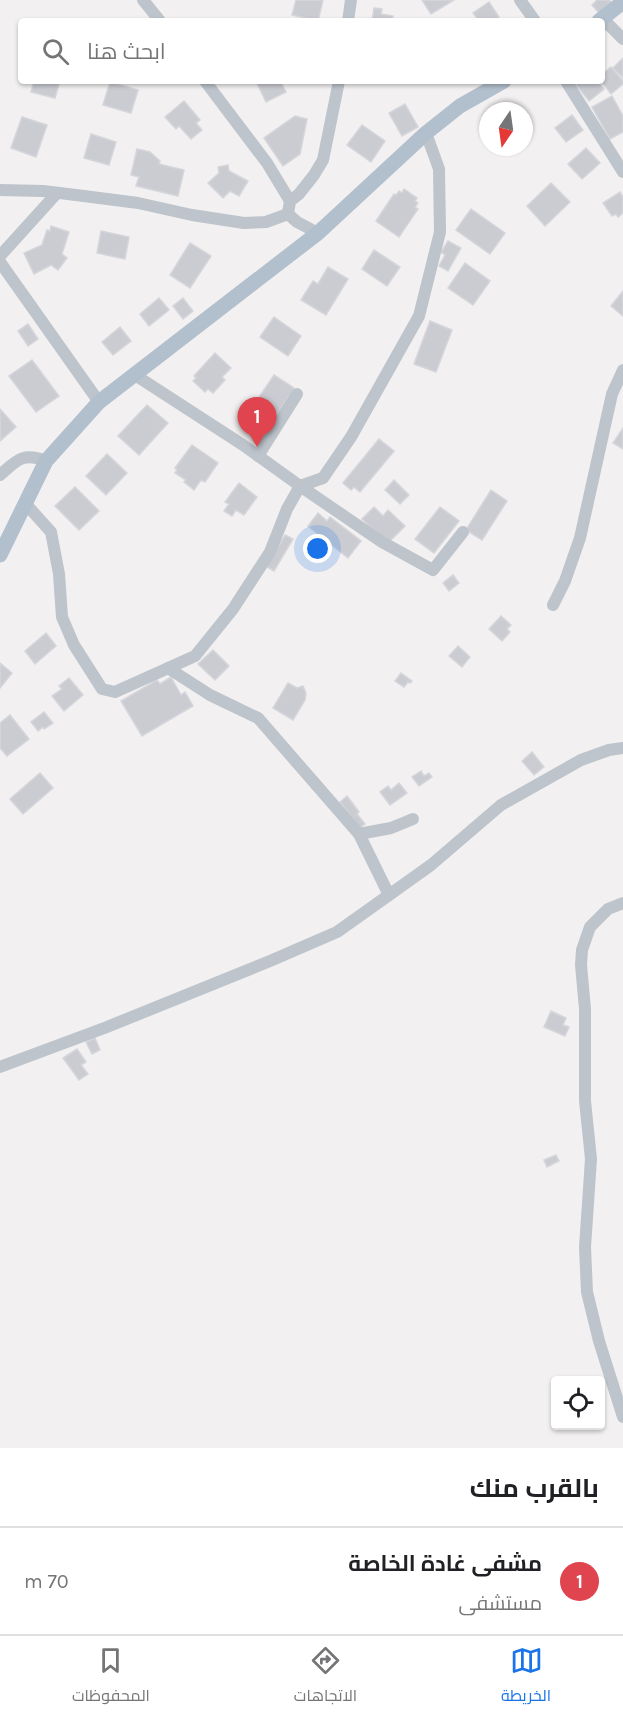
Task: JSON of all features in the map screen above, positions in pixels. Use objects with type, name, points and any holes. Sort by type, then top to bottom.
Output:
[{"type":"main road","points":[[603,18],[623,2]]},
{"type":"main road","points":[[0,555],[46,460],[99,402],[318,233],[426,133],[460,106],[499,84]]},
{"type":"street","points":[[143,0],[158,18]]},
{"type":"street","points":[[348,18],[351,0]]},
{"type":"street","points":[[520,0],[533,18]]},
{"type":"street","points":[[605,24],[623,39]]},
{"type":"street","points":[[207,84],[267,163],[297,222],[318,233]]},
{"type":"street","points":[[0,190],[57,193],[138,203],[244,223],[266,222],[289,208],[322,160],[338,84]]},
{"type":"street","points":[[568,84],[623,172]]},
{"type":"street","points":[[25,503],[51,532],[62,617],[74,645],[102,689],[115,692],[195,656],[233,609],[270,552],[287,509],[300,486],[323,478],[351,437],[419,316],[440,232],[439,169],[426,133]]},
{"type":"street","points":[[0,256],[57,193]]},
{"type":"street","points":[[0,262],[99,402]]},
{"type":"street","points":[[553,605],[565,581],[580,538],[612,394],[623,370]]},
{"type":"street","points":[[135,375],[382,542],[433,570],[464,532]]},
{"type":"street","points":[[258,456],[297,394]]},
{"type":"street","points":[[0,475],[18,459],[27,456],[46,460]]},
{"type":"street","points":[[168,668],[210,694],[258,718],[359,834],[389,895]]},
{"type":"street","points":[[0,1067],[128,1018],[337,932],[431,865],[501,805],[581,760],[609,750],[623,748]]},
{"type":"street","points":[[359,834],[391,828],[414,819]]},
{"type":"street","points":[[623,903],[608,909],[590,927],[582,950],[581,965],[585,1009],[585,1101],[591,1159],[585,1247],[586,1292],[623,1417]]},
{"type":"building","points":[[296,0],[323,0],[319,18],[292,15]]},
{"type":"building","points":[[422,0],[454,0],[431,14]]},
{"type":"building","points":[[597,0],[611,2],[599,13],[592,5]]},
{"type":"building","points":[[489,2],[499,17],[477,18],[473,13]]},
{"type":"building","points":[[374,8],[382,9],[381,14],[393,16],[393,18],[372,18]]},
{"type":"building","points":[[623,58],[623,78],[613,68]]},
{"type":"building","points":[[611,67],[623,81],[623,84],[611,94],[603,84],[605,72]]},
{"type":"building","points":[[33,84],[59,84],[55,98],[31,92]]},
{"type":"building","points":[[109,84],[138,90],[131,113],[103,105]]},
{"type":"building","points":[[257,84],[282,84],[286,92],[266,102]]},
{"type":"building","points":[[576,84],[600,84],[604,89],[589,101]]},
{"type":"building","points":[[612,96],[623,116],[623,132],[610,139],[592,107]]},
{"type":"building","points":[[184,101],[200,120],[196,123],[202,130],[191,139],[179,126],[176,129],[165,117]]},
{"type":"building","points":[[405,104],[418,127],[402,136],[389,113]]},
{"type":"building","points":[[572,115],[583,130],[566,142],[555,128]]},
{"type":"building","points":[[295,116],[307,119],[300,154],[283,166],[264,138]]},
{"type":"building","points":[[22,117],[47,125],[36,157],[11,148]]},
{"type":"building","points":[[362,125],[385,141],[371,162],[347,145]]},
{"type":"building","points":[[91,134],[116,142],[109,165],[84,158]]},
{"type":"building","points":[[586,148],[600,163],[582,179],[568,164]]},
{"type":"building","points":[[137,149],[150,152],[160,161],[159,164],[184,170],[178,196],[136,186],[139,177],[131,175]]},
{"type":"building","points":[[228,165],[229,171],[248,181],[239,196],[230,191],[223,198],[208,183],[219,173],[218,167]]},
{"type":"building","points":[[551,183],[570,202],[545,226],[527,206]]},
{"type":"building","points":[[404,189],[417,198],[415,201],[418,203],[415,207],[418,209],[399,237],[376,221],[394,194],[396,195],[399,191],[402,193]]},
{"type":"building","points":[[620,192],[623,197],[623,213],[618,217],[616,214],[612,216],[603,203]]},
{"type":"building","points":[[471,209],[505,233],[490,254],[456,230]]},
{"type":"building","points":[[51,226],[69,232],[62,254],[67,258],[58,270],[51,265],[34,274],[24,253],[42,245],[47,230],[50,231]]},
{"type":"building","points":[[101,231],[129,237],[125,259],[97,253]]},
{"type":"building","points":[[448,241],[461,248],[448,271],[439,266],[445,255],[441,252]]},
{"type":"building","points":[[190,243],[211,256],[190,288],[170,275]]},
{"type":"building","points":[[374,250],[400,267],[387,286],[362,269]]},
{"type":"building","points":[[465,263],[490,281],[473,305],[448,288]]},
{"type":"building","points":[[328,267],[348,279],[326,315],[301,300],[313,281],[318,284]]},
{"type":"building","points":[[623,291],[623,316],[611,306]]},
{"type":"building","points":[[159,298],[169,310],[149,326],[140,314]]},
{"type":"building","points":[[183,298],[193,311],[183,319],[173,306]]},
{"type":"building","points":[[274,317],[301,336],[288,356],[260,337]]},
{"type":"building","points":[[430,321],[452,330],[436,372],[414,364]]},
{"type":"building","points":[[28,324],[38,339],[28,346],[18,331]]},
{"type":"building","points":[[120,327],[131,341],[113,355],[102,342]]},
{"type":"building","points":[[215,353],[231,368],[222,377],[225,380],[213,393],[208,389],[205,392],[193,381],[196,378],[194,376]]},
{"type":"building","points":[[32,360],[59,396],[36,412],[9,376]]},
{"type":"building","points":[[274,375],[294,388],[267,429],[261,425],[257,431],[249,426],[253,419],[247,415]]},
{"type":"building","points":[[147,405],[168,423],[139,455],[118,436]]},
{"type":"building","points":[[0,409],[16,427],[0,441]]},
{"type":"building","points":[[623,428],[623,449],[613,443]]},
{"type":"building","points":[[379,439],[394,451],[360,492],[354,487],[351,490],[343,483]]},
{"type":"building","points":[[192,445],[218,463],[205,482],[201,480],[194,490],[184,482],[186,480],[175,473],[177,470],[175,468]]},
{"type":"building","points":[[107,454],[127,473],[106,495],[86,476]]},
{"type":"building","points":[[394,480],[409,495],[400,504],[385,490]]},
{"type":"building","points":[[239,483],[257,497],[244,515],[236,510],[232,516],[224,511],[229,504],[225,502]]},
{"type":"building","points":[[75,487],[99,511],[79,530],[55,506]]},
{"type":"building","points":[[491,490],[507,501],[482,540],[466,530]]},
{"type":"building","points":[[374,507],[383,516],[388,510],[405,526],[388,543],[362,519]]},
{"type":"building","points":[[440,507],[459,521],[434,553],[415,539]]},
{"type":"building","points":[[318,513],[327,521],[330,517],[361,541],[348,558],[308,526]]},
{"type":"building","points":[[285,535],[293,539],[274,571],[267,567]]},
{"type":"building","points":[[453,575],[459,583],[449,591],[443,583]]},
{"type":"building","points":[[501,616],[511,625],[507,629],[510,632],[502,641],[489,629]]},
{"type":"building","points":[[46,633],[56,646],[35,664],[25,651]]},
{"type":"building","points":[[458,646],[470,657],[462,667],[449,656]]},
{"type":"building","points":[[213,650],[229,666],[215,680],[198,664]]},
{"type":"building","points":[[0,663],[12,673],[0,688]]},
{"type":"building","points":[[401,673],[412,681],[404,687],[395,681]]},
{"type":"building","points":[[171,677],[181,695],[185,692],[193,706],[142,736],[121,701],[157,680],[160,684]]},
{"type":"building","points":[[69,678],[83,695],[64,711],[52,696],[62,689],[59,686]]},
{"type":"building","points":[[288,683],[297,688],[303,686],[306,693],[305,700],[293,720],[273,708]]},
{"type":"building","points":[[44,712],[53,723],[38,731],[31,722]]},
{"type":"building","points":[[10,715],[29,739],[7,756],[0,748],[0,723]]},
{"type":"building","points":[[532,752],[544,767],[534,775],[522,761]]},
{"type":"building","points":[[421,771],[424,776],[429,773],[432,777],[419,786],[412,777]]},
{"type":"building","points":[[40,773],[53,788],[23,814],[10,799]]},
{"type":"building","points":[[399,783],[407,793],[390,805],[380,792],[388,786],[391,790]]},
{"type":"building","points":[[347,796],[365,824],[360,828],[340,802]]},
{"type":"building","points":[[551,1011],[566,1018],[563,1025],[569,1027],[565,1036],[544,1027]]},
{"type":"building","points":[[95,1038],[100,1050],[92,1054],[86,1042]]},
{"type":"building","points":[[77,1049],[86,1062],[81,1065],[88,1074],[79,1080],[63,1058]]},
{"type":"building","points":[[556,1155],[559,1161],[547,1167],[544,1160]]},
{"type":"place","name":"مشفى غادة الخاصة","points":[[257,447]]}]
